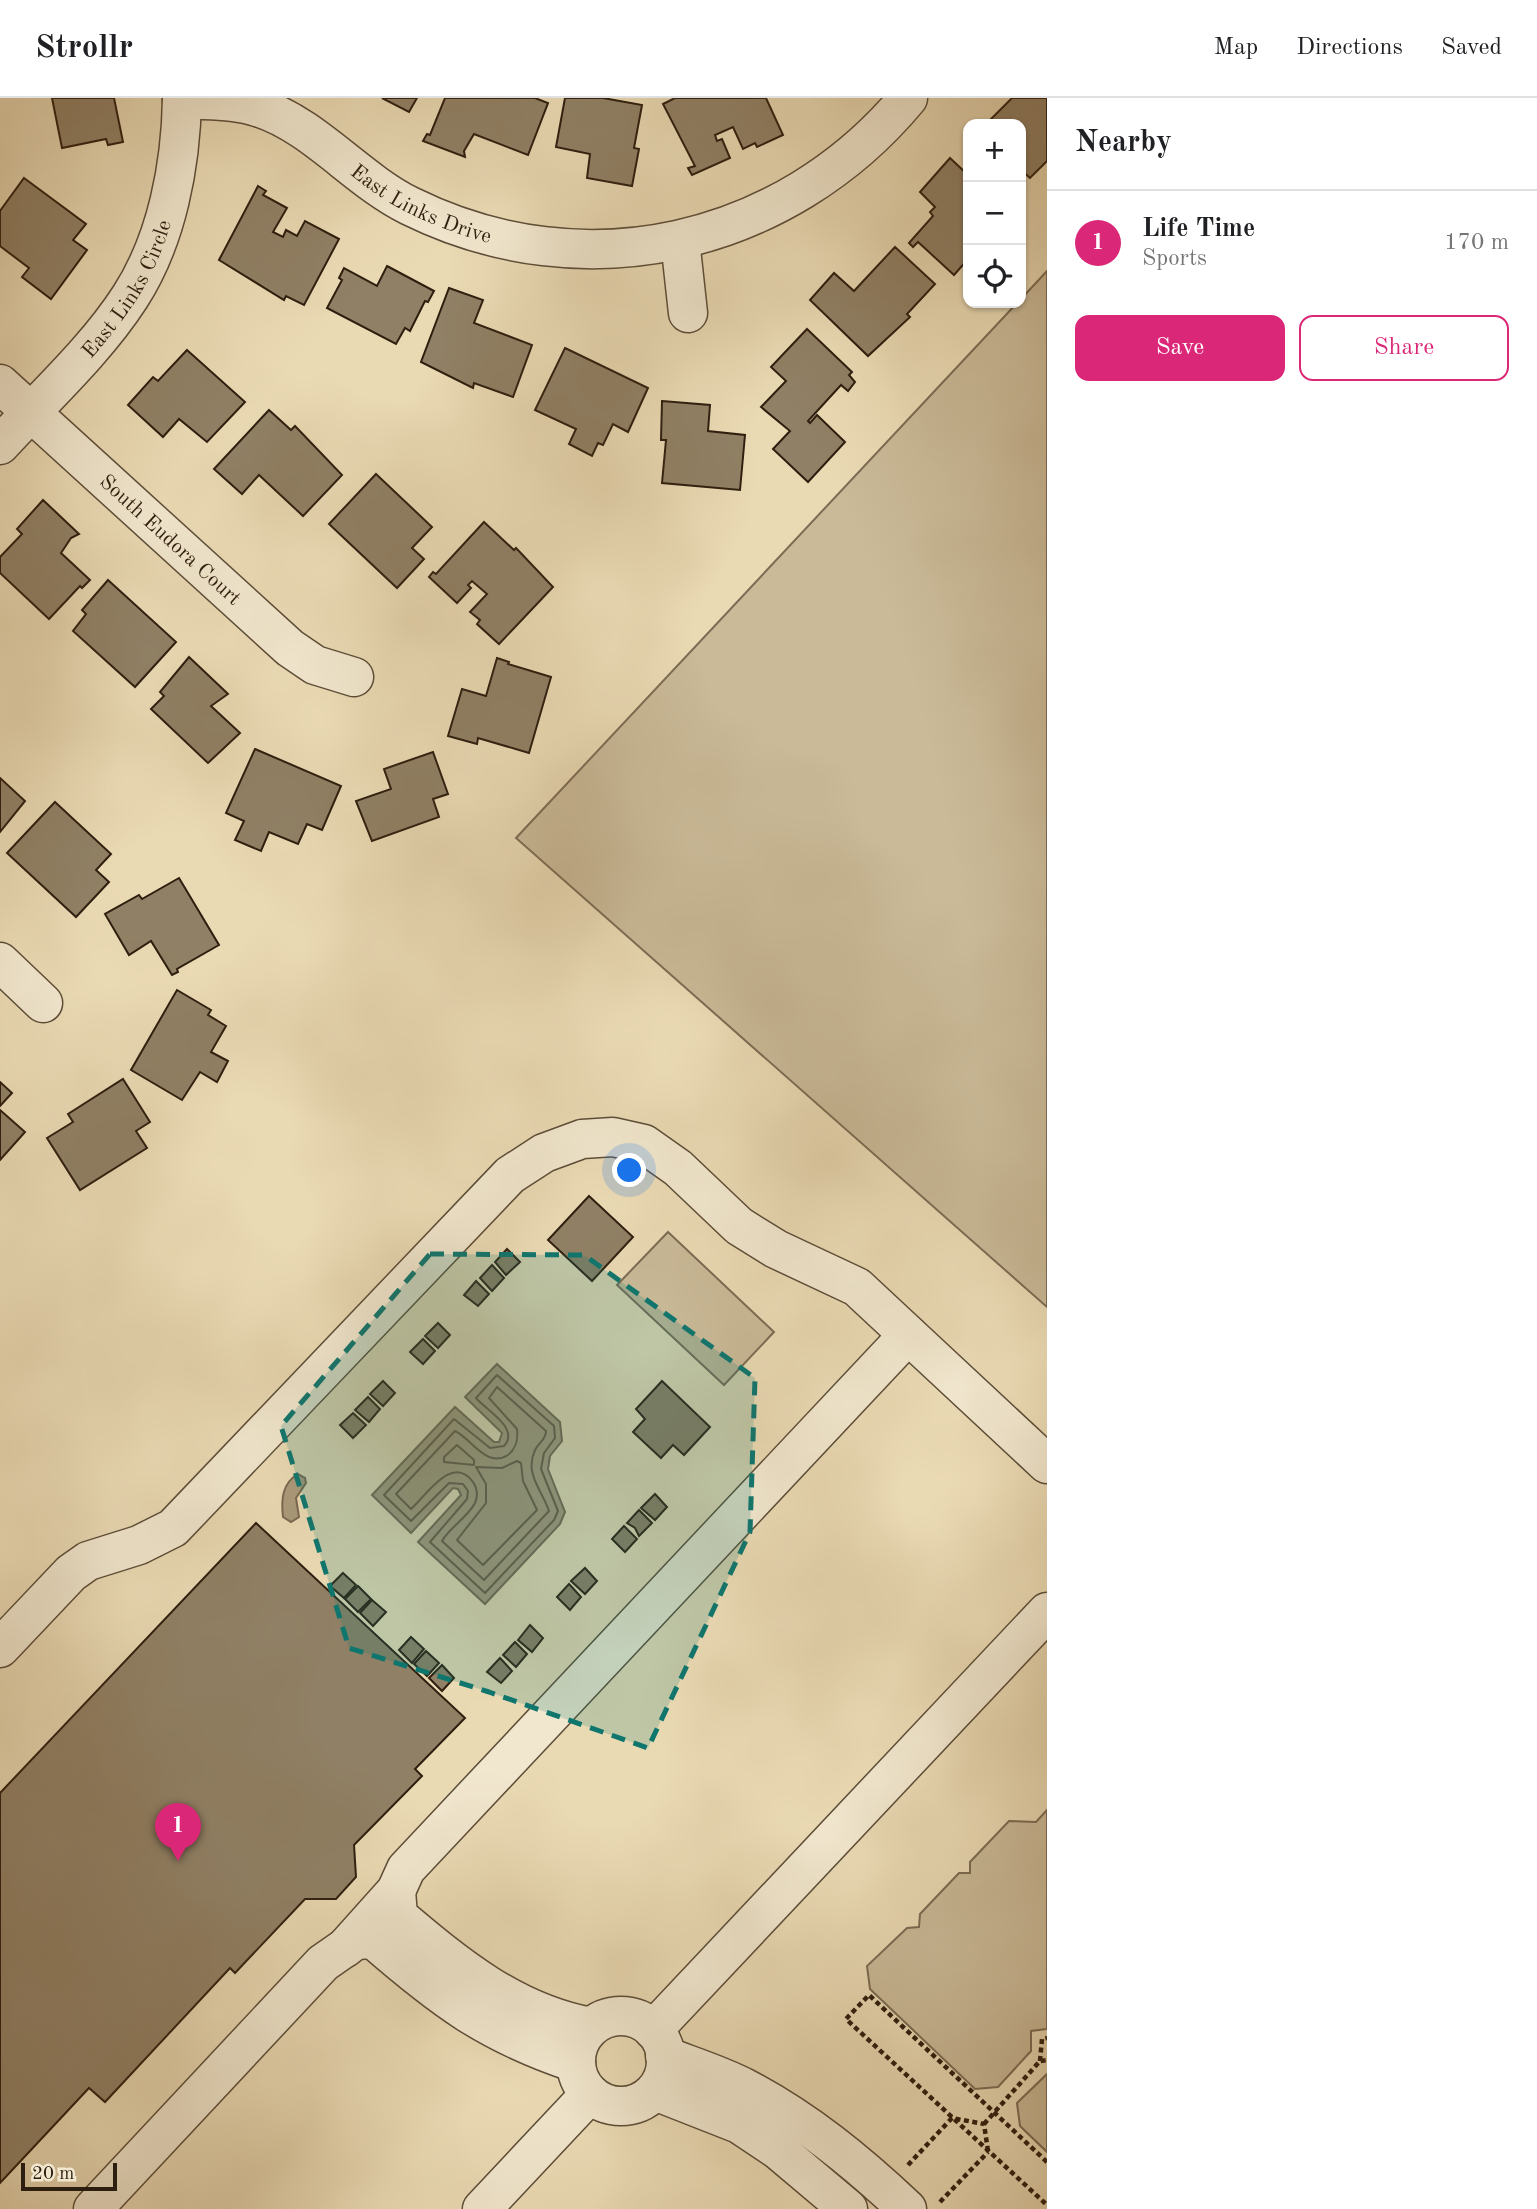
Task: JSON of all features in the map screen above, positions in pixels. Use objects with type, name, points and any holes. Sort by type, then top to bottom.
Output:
[{"type":"street","name":"East Links Drive","points":[[182,99],[238,102],[283,117],[374,186],[450,223],[491,236],[565,249],[699,237],[745,220],[804,190],[849,158],[887,124],[908,98]]},
{"type":"street","name":"East Links Circle","points":[[0,445],[100,336],[131,296],[166,212],[176,168],[182,99]]},
{"type":"street","points":[[680,240],[688,313]]},
{"type":"street","name":"South Eudora Court","points":[[0,384],[290,648],[315,665],[354,677]]},
{"type":"street","points":[[0,962],[43,1003]]},
{"type":"street","points":[[0,1648],[71,1573],[88,1561],[139,1545],[173,1528],[510,1175],[544,1153],[569,1144],[613,1137],[644,1144],[678,1168],[739,1226],[776,1249],[857,1287],[1047,1464]]},
{"type":"street","points":[[345,1948],[397,1891],[406,1869],[908,1335]]},
{"type":"street","points":[[93,2209],[323,1963],[356,1940],[373,1939],[453,2005],[583,2079],[602,2102],[623,2106],[644,2100],[658,2059],[1047,1612]]},
{"type":"street","points":[[397,1891],[398,1916],[490,1988],[521,2006],[561,2021],[591,2027]]},
{"type":"street","points":[[482,2209],[583,2079],[577,2050],[591,2027],[616,2016],[643,2022],[658,2059],[739,2124],[778,2150],[848,2209]]},
{"type":"street","points":[[658,2059],[742,2086],[782,2108],[922,2207]]},
{"type":"path","points":[[1047,2162],[869,1995],[846,2019],[1047,2205]]},
{"type":"path","points":[[988,2152],[984,2124],[1040,2061],[1042,2039],[1047,2038]]},
{"type":"path","points":[[1040,2061],[1047,2060]]},
{"type":"path","points":[[952,2118],[984,2124]]},
{"type":"path","points":[[902,2172],[952,2118]]},
{"type":"path","points":[[922,2207],[988,2152]]},
{"type":"highlighted area","points":[[430,1254],[584,1255],[755,1378],[750,1532],[648,1748],[489,1692],[349,1648],[281,1426]]},
{"type":"shaded area","points":[[1047,271],[1047,1307],[516,838],[1012,308],[1026,308],[1026,294]]},
{"type":"shaded area","points":[[668,1232],[774,1332],[724,1385],[617,1285]]},
{"type":"shaded area","points":[[1047,1810],[1047,2029],[1031,2031],[1031,2051],[998,2087],[975,2089],[870,1989],[867,1966],[907,1928],[919,1927],[920,1914],[959,1873],[970,1873],[970,1862],[1009,1821],[1036,1822]]},
{"type":"shaded area","points":[[1047,2074],[1047,2152],[1020,2126],[1017,2103]]},
{"type":"water","points":[[497,1364],[560,1422],[562,1441],[550,1456],[548,1469],[565,1512],[560,1524],[485,1604],[418,1542],[461,1495],[458,1489],[453,1488],[411,1533],[372,1495],[455,1407],[494,1442],[499,1442],[502,1433],[465,1397]]},
{"type":"water","points":[[298,1474],[305,1478],[306,1483],[296,1498],[299,1517],[291,1522],[283,1517],[283,1498],[289,1482]]},
{"type":"building","points":[[52,98],[114,98],[123,142],[108,145],[106,139],[62,148]]},
{"type":"building","points":[[382,98],[417,98],[409,112]]},
{"type":"building","points":[[445,98],[535,98],[548,103],[528,155],[474,134],[464,151],[465,157],[423,141],[427,134],[430,135]]},
{"type":"building","points":[[565,98],[603,98],[642,105],[634,148],[639,149],[632,186],[587,178],[590,154],[556,147]]},
{"type":"building","points":[[675,98],[766,98],[783,135],[757,147],[755,143],[743,149],[733,127],[715,135],[717,141],[722,139],[730,158],[692,175],[688,168],[695,166],[663,104]]},
{"type":"building","points":[[1012,98],[1047,98],[1047,161],[1030,178],[1026,174],[1026,119],[991,119]]},
{"type":"building","points":[[950,158],[963,170],[963,265],[954,275],[918,242],[913,247],[909,243],[933,216],[930,212],[935,207],[920,192]]},
{"type":"building","points":[[24,178],[86,224],[73,240],[87,250],[51,299],[22,277],[29,268],[0,246],[0,211]]},
{"type":"building","points":[[258,186],[266,191],[263,195],[287,208],[273,232],[283,237],[286,230],[297,236],[305,221],[339,239],[304,305],[286,296],[284,300],[219,260]]},
{"type":"building","points":[[895,247],[935,284],[907,314],[910,317],[868,356],[810,300],[834,273],[854,291]]},
{"type":"building","points":[[387,266],[434,291],[428,302],[425,301],[410,331],[405,328],[396,344],[327,308],[342,280],[339,278],[344,268],[377,286]]},
{"type":"building","points":[[449,288],[483,300],[474,323],[532,345],[513,397],[474,383],[473,388],[421,362]]},
{"type":"building","points":[[807,329],[852,372],[849,375],[855,382],[848,391],[841,385],[808,421],[810,423],[817,415],[845,442],[808,482],[773,449],[790,431],[761,407],[786,381],[771,367]]},
{"type":"building","points":[[565,348],[648,388],[628,432],[613,424],[603,445],[598,443],[592,456],[569,444],[576,429],[535,410]]},
{"type":"building","points":[[187,350],[245,402],[207,442],[179,419],[163,437],[128,405],[153,377],[158,381]]},
{"type":"building","points":[[662,401],[710,405],[708,431],[745,435],[740,490],[662,483],[666,440],[661,440]]},
{"type":"building","points":[[269,410],[291,430],[295,426],[342,475],[303,516],[259,475],[242,494],[214,469]]},
{"type":"building","points":[[376,474],[432,527],[412,548],[424,559],[397,588],[329,524]]},
{"type":"building","points":[[43,500],[79,534],[71,538],[61,553],[90,580],[82,588],[80,586],[49,619],[0,573],[0,557],[22,534],[17,529]]},
{"type":"building","points":[[484,522],[514,550],[516,548],[553,587],[499,644],[477,624],[480,620],[470,612],[487,594],[472,581],[468,585],[471,588],[457,603],[429,577],[433,572],[436,574]]},
{"type":"building","points":[[108,580],[176,642],[135,687],[73,631],[86,614],[82,610]]},
{"type":"building","points":[[189,657],[228,694],[211,706],[240,733],[208,763],[151,709],[164,696],[160,692]]},
{"type":"building","points":[[497,658],[551,677],[529,753],[478,738],[477,744],[448,736],[462,689],[486,696]]},
{"type":"building","points":[[255,749],[341,786],[322,830],[307,824],[298,844],[269,832],[261,851],[235,840],[244,821],[226,813]]},
{"type":"building","points":[[433,752],[448,794],[433,799],[439,817],[372,841],[356,801],[391,789],[384,769]]},
{"type":"building","points":[[0,778],[25,801],[0,832]]},
{"type":"building","points":[[55,802],[111,854],[96,870],[109,882],[76,917],[7,853]]},
{"type":"building","points":[[179,878],[219,945],[177,969],[178,972],[172,975],[151,941],[129,955],[105,914],[139,895],[142,899]]},
{"type":"building","points":[[177,990],[211,1010],[208,1015],[226,1026],[211,1052],[228,1061],[217,1082],[200,1072],[182,1100],[131,1070]]},
{"type":"building","points":[[123,1079],[150,1122],[136,1131],[147,1148],[80,1190],[47,1138],[73,1122],[68,1114]]},
{"type":"building","points":[[0,1082],[12,1093],[0,1106]]},
{"type":"building","points":[[0,1110],[25,1132],[0,1160]]},
{"type":"building","points":[[589,1196],[633,1237],[592,1281],[548,1240]]},
{"type":"building","points":[[507,1249],[520,1262],[506,1275],[495,1262]]},
{"type":"building","points":[[492,1265],[504,1278],[492,1291],[480,1278]]},
{"type":"building","points":[[476,1281],[489,1294],[478,1306],[464,1295]]},
{"type":"building","points":[[438,1323],[450,1335],[438,1348],[425,1336]]},
{"type":"building","points":[[423,1339],[435,1351],[423,1364],[410,1352]]},
{"type":"building","points":[[383,1381],[395,1393],[383,1406],[370,1394]]},
{"type":"building","points":[[662,1381],[710,1427],[684,1455],[673,1445],[661,1458],[633,1432],[645,1419],[636,1409]]},
{"type":"building","points":[[368,1397],[380,1409],[369,1422],[355,1410]]},
{"type":"building","points":[[353,1413],[366,1425],[353,1438],[340,1425]]},
{"type":"building","points":[[655,1494],[667,1507],[655,1520],[641,1508]]},
{"type":"building","points":[[639,1510],[652,1523],[639,1536],[635,1528],[627,1523]]},
{"type":"building","points":[[256,1523],[465,1718],[415,1769],[422,1776],[354,1845],[356,1877],[336,1899],[305,1899],[235,1973],[230,1968],[105,2102],[89,2088],[0,2183],[0,1793]]},
{"type":"building","points":[[624,1526],[637,1539],[625,1552],[612,1539]]},
{"type":"building","points":[[585,1568],[597,1581],[585,1594],[571,1581]]},
{"type":"building","points":[[343,1573],[356,1585],[344,1598],[330,1586]]},
{"type":"building","points":[[569,1584],[581,1597],[570,1610],[557,1597]]},
{"type":"building","points":[[358,1586],[371,1599],[358,1612],[345,1599]]},
{"type":"building","points":[[372,1600],[386,1612],[373,1626],[360,1613]]},
{"type":"building","points":[[530,1625],[543,1638],[532,1652],[518,1640]]},
{"type":"building","points":[[411,1637],[424,1649],[412,1663],[399,1650]]},
{"type":"building","points":[[515,1642],[527,1654],[516,1667],[503,1655]]},
{"type":"building","points":[[426,1651],[439,1663],[427,1676],[414,1664]]},
{"type":"building","points":[[500,1658],[512,1671],[501,1683],[487,1672]]},
{"type":"building","points":[[442,1665],[454,1678],[442,1691],[429,1678]]},
{"type":"place","name":"Life Time","points":[[178,1861]]}]
